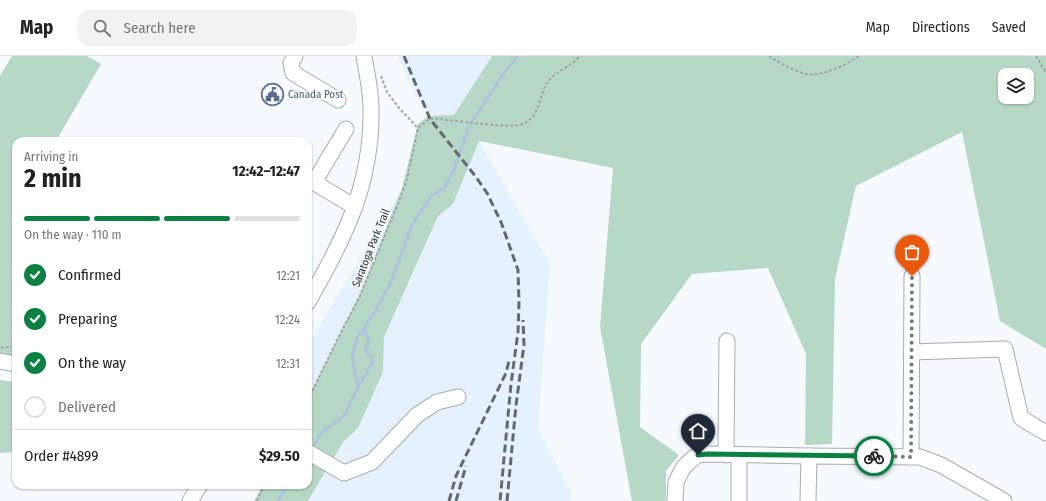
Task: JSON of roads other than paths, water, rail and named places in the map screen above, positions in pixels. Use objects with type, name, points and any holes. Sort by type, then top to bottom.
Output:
[{"type":"street","points":[[295,56],[291,63],[293,72],[338,100]]},
{"type":"street","points":[[312,295],[332,260],[345,233],[365,174],[370,139],[371,109],[364,56]]},
{"type":"street","points":[[346,129],[315,183],[354,208]]},
{"type":"street","points":[[911,457],[912,276]]},
{"type":"street","points":[[727,342],[733,455],[739,501]]},
{"type":"street","points":[[911,352],[1005,349],[1021,418],[1046,433]]},
{"type":"street","points":[[0,362],[12,364]]},
{"type":"street","points":[[312,454],[344,473],[372,462],[417,414],[437,402],[458,397]]},
{"type":"street","points":[[675,501],[676,482],[683,468],[698,455],[707,454],[920,457],[927,459],[1004,501]]},
{"type":"street","points":[[808,501],[809,456]]},
{"type":"street","points":[[190,501],[198,489]]},
{"type":"waterway","points":[[312,448],[323,431],[344,416],[358,387],[352,357],[357,338],[375,312],[391,282],[412,225],[431,196],[444,188],[454,170],[469,126],[506,70],[518,56]]},
{"type":"waterway","points":[[358,387],[373,362],[371,357],[365,351],[369,342],[364,328]]},
{"type":"waterway","points":[[278,501],[285,489]]},
{"type":"railway","points":[[404,56],[430,119],[487,193],[501,222],[518,270],[518,332],[511,384],[500,501]]},
{"type":"railway","points":[[507,501],[516,405],[524,345],[523,320]]},
{"type":"railway","points":[[449,501],[456,476],[506,373],[509,361]]},
{"type":"railway","points":[[456,501],[466,466]]},
{"type":"place","name":"Canada Post","points":[[273,94]]}]
